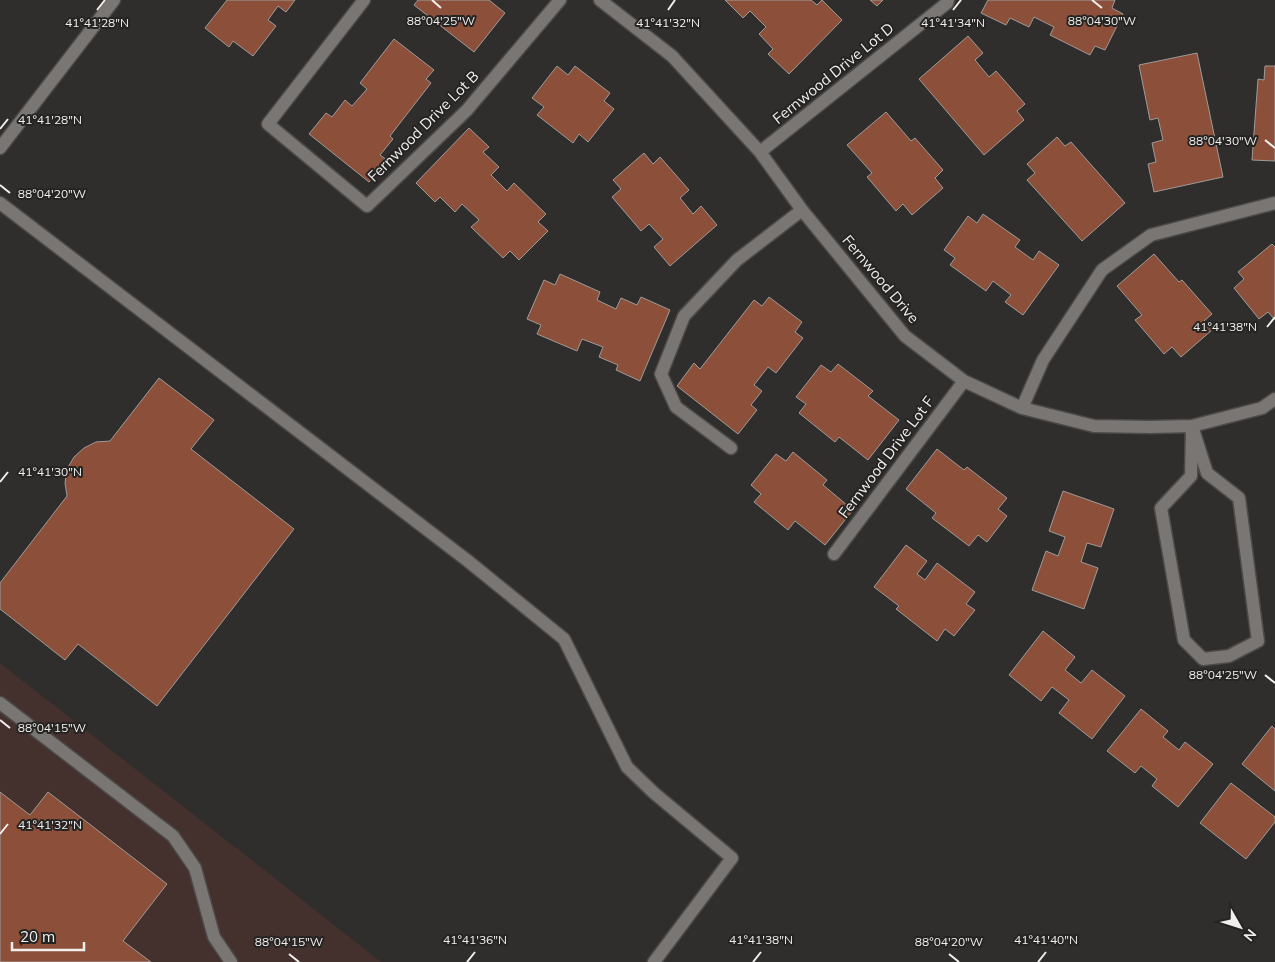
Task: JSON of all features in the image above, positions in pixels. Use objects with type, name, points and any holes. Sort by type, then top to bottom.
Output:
[{"type":"street","points":[[0,148],[114,0]]},
{"type":"street","name":"Fernwood Drive Lot B","points":[[364,0],[268,124],[367,206],[467,110],[560,0]]},
{"type":"street","name":"Fernwood Drive","points":[[600,0],[672,56],[760,152],[802,210],[906,336],[964,381],[1022,408],[1094,426],[1192,426],[1262,408],[1275,400]]},
{"type":"street","name":"Fernwood Drive Lot D","points":[[760,152],[947,3],[948,0]]},
{"type":"street","points":[[0,203],[468,562],[564,639],[627,767],[654,793],[732,858],[654,962]]},
{"type":"street","points":[[1022,408],[1043,360],[1102,270],[1151,234],[1275,203]]},
{"type":"street","points":[[731,448],[676,407],[661,374],[684,316],[737,260],[802,210]]},
{"type":"street","name":"Fernwood Drive Lot F","points":[[834,554],[964,381]]},
{"type":"street","points":[[1192,426],[1207,473],[1238,498],[1258,641],[1229,656],[1203,659],[1184,640],[1161,508],[1191,476],[1192,426]]},
{"type":"street","points":[[0,703],[173,836],[195,868],[214,937],[231,962]]},
{"type":"shaded area","points":[[0,663],[258,865],[381,962],[0,962]]},
{"type":"building","points":[[227,0],[295,0],[286,12],[278,6],[268,20],[276,26],[253,56],[233,41],[229,47],[205,28]]},
{"type":"building","points":[[418,0],[489,0],[505,13],[474,52],[414,5]]},
{"type":"building","points":[[725,0],[811,0],[817,5],[822,0],[842,20],[789,74],[768,54],[773,49],[759,34],[766,27],[750,11],[743,18]]},
{"type":"building","points":[[870,0],[883,0],[877,6]]},
{"type":"building","points":[[988,0],[1115,0],[1112,8],[1123,14],[1105,50],[1095,46],[1090,55],[1050,35],[1054,27],[1034,17],[1029,27],[1010,18],[1006,25],[981,13]]},
{"type":"building","points":[[968,36],[983,53],[975,60],[989,77],[996,71],[1025,104],[1017,111],[1024,120],[984,155],[919,79]]},
{"type":"building","points":[[394,39],[434,70],[426,79],[431,83],[390,136],[393,139],[380,155],[387,160],[369,182],[309,134],[326,113],[332,117],[345,100],[352,106],[367,89],[360,83]]},
{"type":"building","points":[[1197,53],[1223,177],[1154,192],[1148,164],[1156,162],[1152,143],[1163,140],[1158,118],[1150,120],[1139,65]]},
{"type":"building","points":[[557,66],[568,75],[575,66],[610,93],[604,101],[614,109],[588,142],[579,134],[573,143],[537,115],[544,107],[532,98]]},
{"type":"building","points":[[1265,66],[1275,66],[1275,161],[1252,160],[1258,79],[1264,80]]},
{"type":"building","points":[[886,112],[911,141],[915,138],[943,170],[935,178],[943,188],[912,215],[903,204],[896,211],[867,177],[872,173],[847,145]]},
{"type":"building","points":[[469,128],[489,147],[483,152],[499,167],[491,175],[507,191],[514,183],[546,214],[538,222],[548,231],[519,260],[510,251],[503,258],[471,227],[479,220],[462,204],[455,212],[440,197],[435,202],[416,183]]},
{"type":"building","points":[[1057,137],[1065,146],[1071,142],[1125,203],[1082,241],[1027,180],[1035,173],[1027,164]]},
{"type":"building","points":[[644,153],[653,164],[660,157],[689,190],[680,198],[693,214],[701,206],[717,225],[670,266],[654,247],[663,239],[649,224],[641,231],[612,197],[621,189],[613,180]]},
{"type":"building","points":[[983,214],[1020,240],[1015,247],[1033,260],[1039,251],[1059,265],[1023,315],[1005,302],[1011,295],[993,281],[986,291],[950,265],[955,258],[944,250],[968,216],[977,223]]},
{"type":"building","points":[[1272,244],[1275,247],[1275,320],[1268,312],[1259,319],[1234,288],[1244,279],[1238,272]]},
{"type":"building","points":[[1154,254],[1179,282],[1182,280],[1212,314],[1204,321],[1212,330],[1181,357],[1172,347],[1164,354],[1135,320],[1142,315],[1117,286]]},
{"type":"building","points":[[560,274],[600,292],[597,300],[616,309],[621,298],[637,305],[641,297],[670,310],[640,381],[616,370],[618,365],[599,357],[603,347],[582,339],[577,351],[537,334],[541,325],[527,319],[544,280],[555,285]]},
{"type":"building","points":[[769,297],[802,322],[795,332],[803,338],[776,373],[768,367],[754,385],[762,391],[751,405],[757,410],[738,434],[677,386],[694,363],[700,369],[754,300],[762,306]]},
{"type":"building","points":[[838,364],[873,391],[868,396],[899,420],[868,460],[839,437],[835,442],[799,413],[806,404],[796,397],[821,365],[831,372]]},
{"type":"building","points":[[159,378],[214,420],[191,449],[294,529],[157,706],[78,644],[65,660],[0,609],[0,583],[67,496],[65,483],[67,469],[74,457],[84,448],[96,442],[110,441]]},
{"type":"building","points":[[937,449],[964,470],[967,467],[1007,498],[998,509],[1007,516],[987,542],[978,535],[969,546],[932,518],[936,513],[906,489]]},
{"type":"building","points":[[793,452],[827,480],[823,485],[853,510],[825,545],[795,521],[788,530],[754,502],[761,494],[751,485],[776,454],[786,461]]},
{"type":"building","points":[[1063,491],[1114,509],[1101,547],[1087,543],[1081,562],[1098,568],[1084,609],[1032,590],[1046,551],[1058,556],[1065,537],[1049,531]]},
{"type":"building","points":[[906,545],[927,561],[917,574],[925,580],[937,563],[975,592],[966,604],[975,610],[954,636],[945,629],[937,641],[896,609],[899,606],[874,587]]},
{"type":"building","points":[[1043,631],[1075,657],[1065,670],[1081,683],[1092,670],[1125,696],[1092,739],[1059,713],[1069,700],[1052,687],[1041,701],[1009,675]]},
{"type":"building","points":[[1141,709],[1168,731],[1163,737],[1179,750],[1185,742],[1213,764],[1178,807],[1152,786],[1157,779],[1141,766],[1135,773],[1107,751]]},
{"type":"building","points":[[1272,726],[1275,729],[1275,791],[1242,764]]},
{"type":"building","points":[[1231,783],[1275,817],[1275,822],[1246,859],[1200,823]]},
{"type":"building","points":[[0,792],[30,815],[48,792],[167,884],[123,941],[151,962],[0,962]]}]
